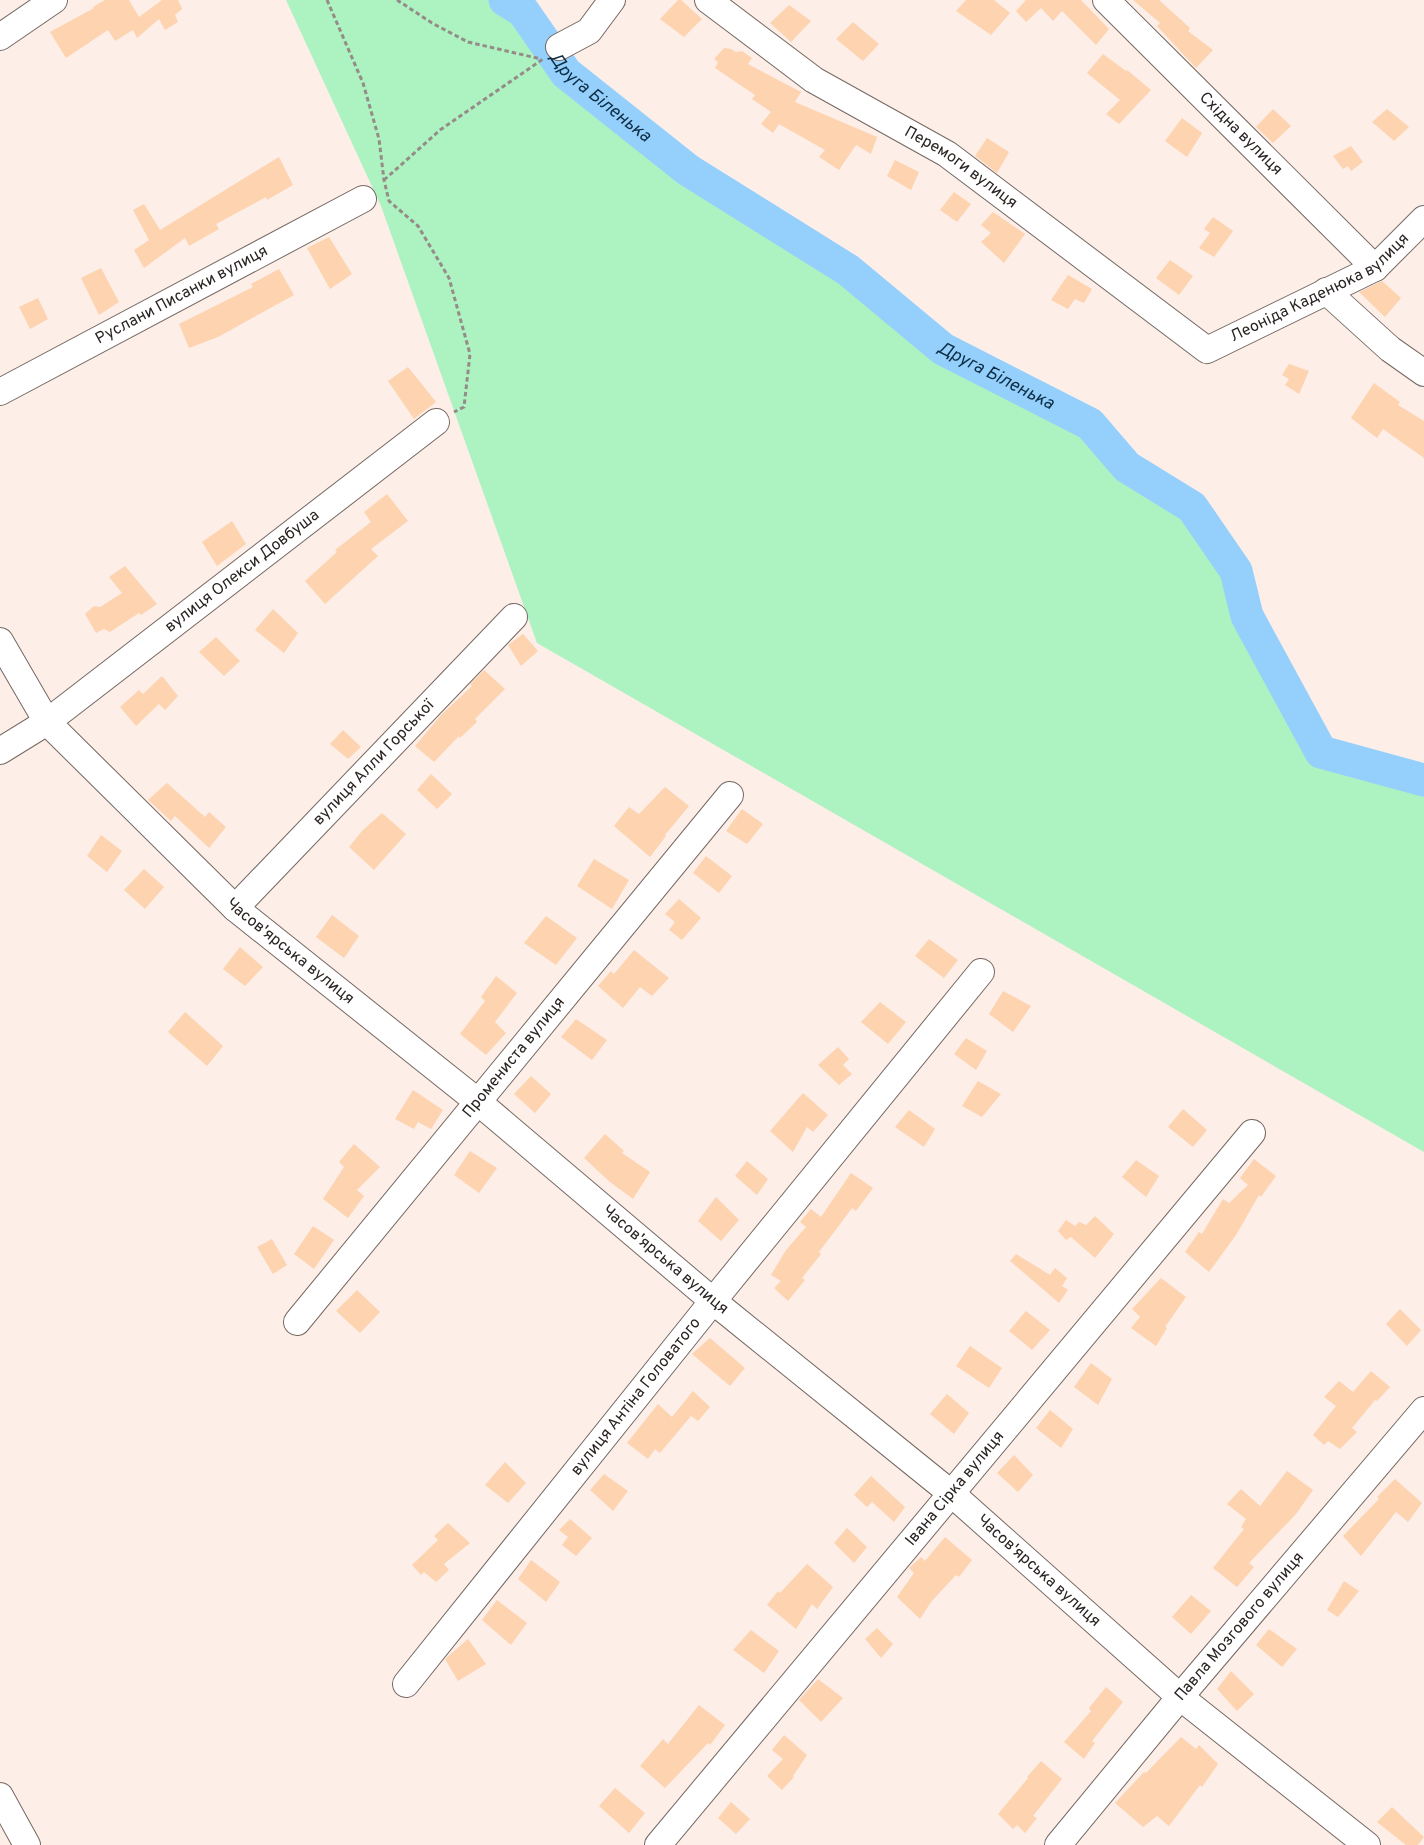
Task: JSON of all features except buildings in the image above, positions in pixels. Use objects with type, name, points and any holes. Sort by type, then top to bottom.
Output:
[{"type":"street","points":[[0,37],[54,0]]},
{"type":"street","points":[[559,47],[589,31],[612,0]]},
{"type":"street","name":"Перемоги вулиця","points":[[708,0],[814,80],[947,154],[1207,350]]},
{"type":"street","name":"Східна вулиця","points":[[1106,0],[1375,268]]},
{"type":"street","name":"Руслани Писанки вулиця","points":[[0,392],[363,199]]},
{"type":"street","name":"Леоніда Каденюка вулиця","points":[[1207,350],[1375,268],[1424,219]]},
{"type":"street","points":[[1326,291],[1390,349],[1424,373]]},
{"type":"street","name":"вулиця Олекси Довбуша","points":[[0,751],[47,722],[436,422]]},
{"type":"street","name":"вулиця Алли Горської","points":[[234,908],[514,617]]},
{"type":"street","name":"Часов'ярська вулиця","points":[[0,641],[47,722],[234,908],[477,1101],[713,1301],[952,1494],[1180,1697],[1368,1845]]},
{"type":"street","name":"Промениста вулиця","points":[[297,1322],[730,795]]},
{"type":"street","name":"вулиця Антіна Головатого","points":[[406,1684],[981,972]]},
{"type":"street","name":"Івана Сірка вулиця","points":[[658,1845],[1252,1132]]},
{"type":"street","name":"Павла Мозгового вулиця","points":[[1058,1845],[1180,1697],[1424,1410]]},
{"type":"street","points":[[0,1796],[27,1845]]},
{"type":"path","points":[[327,0],[363,84],[379,139],[389,201],[418,226],[449,278],[470,354],[464,407],[436,422]]},
{"type":"path","points":[[363,199],[440,130],[543,59],[468,42],[432,23],[398,0]]},
{"type":"green space","points":[[286,0],[505,0],[523,11],[566,73],[688,170],[848,270],[943,349],[1090,424],[1127,467],[1192,507],[1236,571],[1247,616],[1321,752],[1424,780],[1424,1152],[537,643],[381,206]]},
{"type":"waterway","name":"Друга Біленька","points":[[505,0],[523,11],[566,73],[688,170],[848,270],[943,349],[1090,424],[1127,467],[1192,507],[1236,571],[1247,616],[1321,752],[1424,780]]}]
